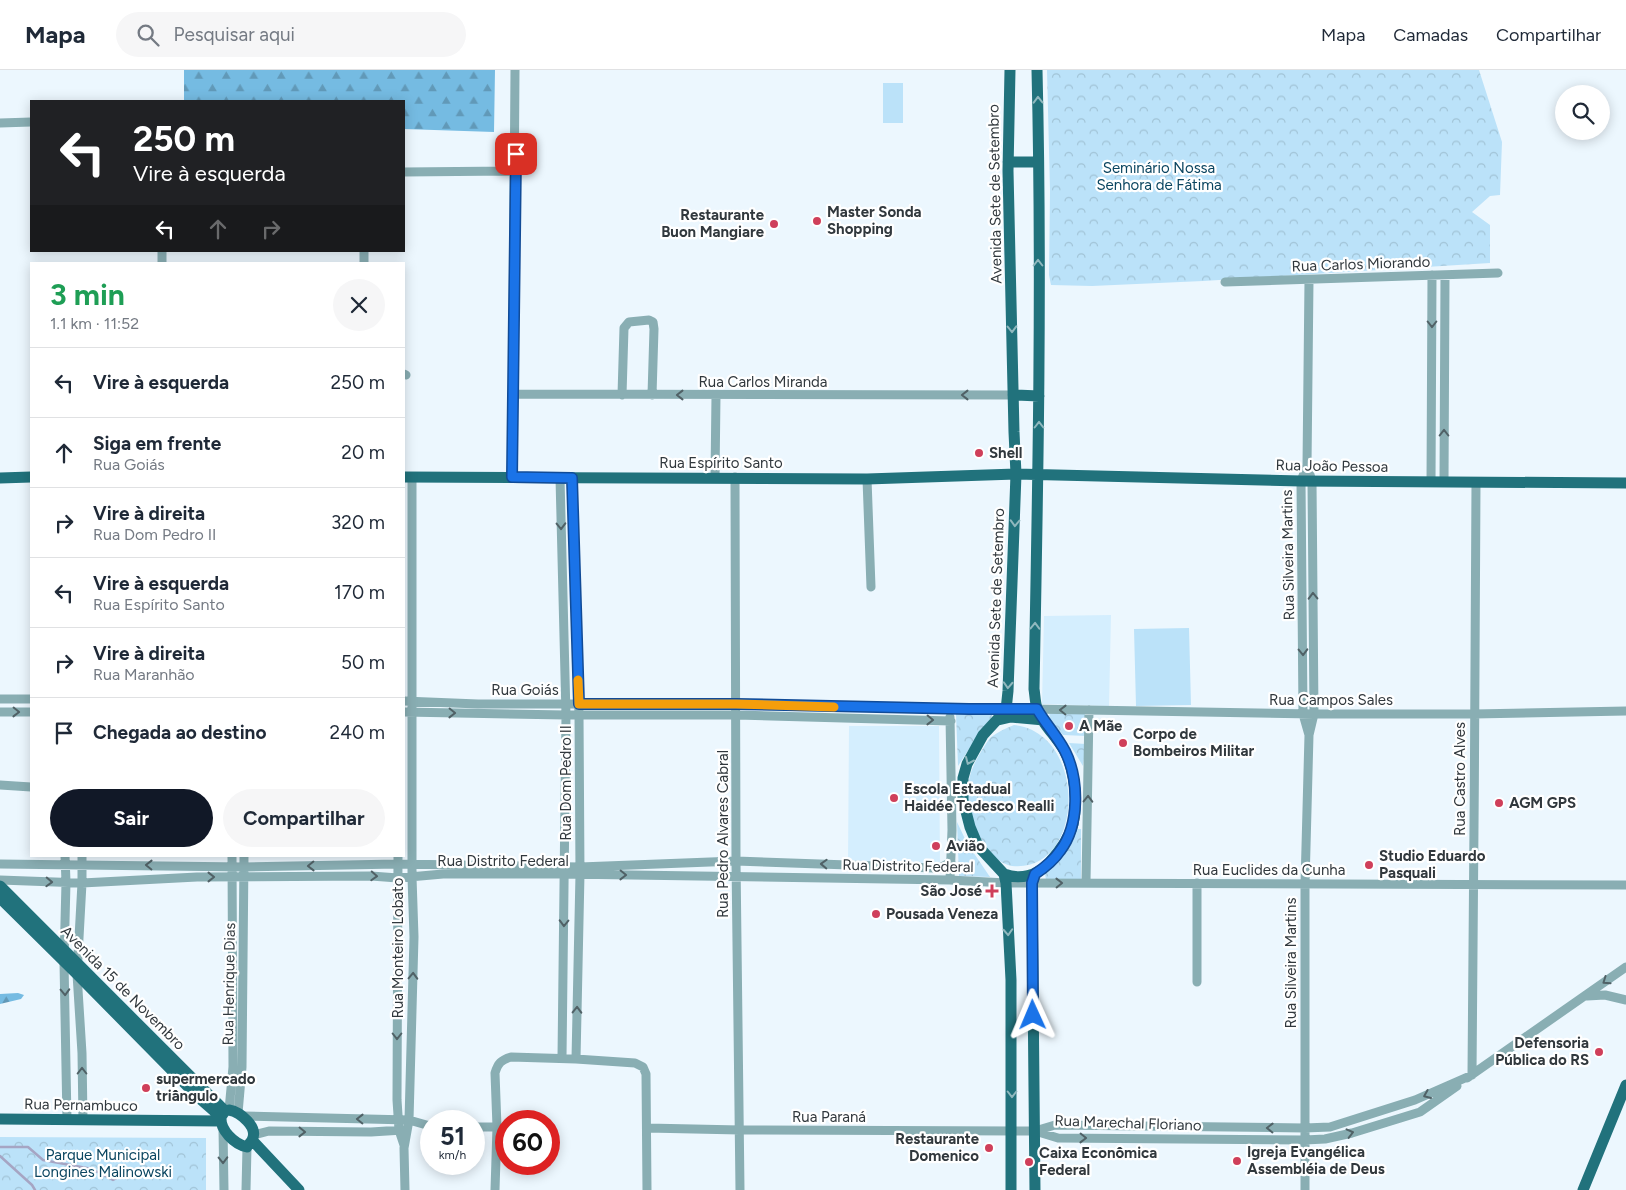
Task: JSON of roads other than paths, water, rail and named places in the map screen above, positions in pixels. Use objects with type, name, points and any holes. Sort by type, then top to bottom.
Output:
[{"type":"main road","name":"Avenida Sete de Setembro","points":[[1005,878],[978,846],[970,827],[963,795],[963,778],[971,756],[983,735],[1006,710],[1016,474],[1008,162],[1010,70]]},
{"type":"main road","points":[[1035,1190],[1032,976],[1033,879],[1061,850],[1073,825],[1075,788],[1070,764],[1064,751],[1037,709],[1034,689],[1039,396],[1037,70]]},
{"type":"main road","points":[[1008,162],[1038,162]]},
{"type":"main road","points":[[1013,396],[1039,396]]},
{"type":"main road","name":"Rua João Pessoa","points":[[1038,474],[1306,481],[1626,483]]},
{"type":"main road","name":"Rua Espírito Santo","points":[[408,477],[867,479],[1038,474]]},
{"type":"main road","points":[[0,478],[30,477]]},
{"type":"main road","points":[[998,720],[1011,717],[1044,720]]},
{"type":"main road","points":[[1011,1190],[1011,980],[1005,878],[1020,877],[1033,879]]},
{"type":"main road","name":"Avenida 15 de Novembro","points":[[0,886],[64,956]]},
{"type":"main road","name":"Avenida 15 de Novembro","points":[[0,898],[77,968],[229,1117],[252,1128],[251,1141],[299,1190]]},
{"type":"main road","points":[[1011,980],[1032,976]]},
{"type":"main road","points":[[1583,1190],[1626,1085]]},
{"type":"main road","name":"Avenida 15 de Novembro","points":[[229,1117],[232,1138],[242,1146],[251,1141]]},
{"type":"main road","name":"Rua Pernambuco","points":[[0,1120],[229,1117]]},
{"type":"street","points":[[512,477],[516,171],[515,70]]},
{"type":"street","points":[[0,123],[30,122]]},
{"type":"street","points":[[405,172],[516,171]]},
{"type":"street","name":"Rua Carlos Miorando","points":[[1224,282],[1498,273]]},
{"type":"street","points":[[1431,482],[1432,275]]},
{"type":"street","points":[[1444,482],[1445,275]]},
{"type":"street","name":"Rua Silveira Martins","points":[[1309,280],[1307,465],[1302,622],[1303,714],[1310,735]]},
{"type":"street","points":[[622,395],[624,328],[629,322],[649,320],[653,322],[654,328],[652,395]]},
{"type":"street","name":"Rua Carlos Miranda","points":[[512,394],[1013,396]]},
{"type":"street","points":[[715,477],[716,396]]},
{"type":"street","name":"Rua Monteiro Lobato","points":[[405,1190],[404,1148],[414,937],[408,712],[408,477]]},
{"type":"street","name":"Rua Pedro Alvares Cabral","points":[[735,477],[736,876],[740,1190]]},
{"type":"street","name":"Rua Dom Pedro II","points":[[560,478],[566,715],[562,1058]]},
{"type":"street","name":"Rua Dom Pedro II","points":[[572,478],[579,704],[580,871],[576,1059]]},
{"type":"street","points":[[867,479],[871,588]]},
{"type":"street","name":"Rua Silveira Martins","points":[[1305,1190],[1304,884],[1310,735],[1314,714],[1314,621],[1306,481]]},
{"type":"street","name":"Rua Castro Alves","points":[[1472,1075],[1475,884],[1476,483]]},
{"type":"street","points":[[1302,622],[1314,621]]},
{"type":"street","points":[[0,699],[30,700]]},
{"type":"street","name":"Rua Goiás","points":[[408,701],[478,709],[566,715],[736,704],[1006,710],[1037,709]]},
{"type":"street","name":"Rua Goiás","points":[[408,712],[579,704],[736,715],[951,720]]},
{"type":"street","points":[[846,707],[846,718]]},
{"type":"street","points":[[950,709],[952,830]]},
{"type":"street","name":"Rua Campos Sales","points":[[1037,709],[1303,714],[1474,714],[1626,711]]},
{"type":"street","points":[[1086,882],[1089,710]]},
{"type":"street","points":[[0,712],[30,712]]},
{"type":"street","points":[[950,880],[946,864],[952,830],[963,795],[952,759]]},
{"type":"street","points":[[1075,788],[1088,764]]},
{"type":"street","points":[[0,785],[30,787]]},
{"type":"street","points":[[1074,811],[1087,831]]},
{"type":"street","name":"Rua Henrique Dias","points":[[224,1190],[232,1067],[232,857]]},
{"type":"street","name":"Rua Henrique Dias","points":[[229,1117],[242,1067],[244,857]]},
{"type":"street","points":[[65,860],[64,956],[67,1120]]},
{"type":"street","points":[[82,860],[77,968],[82,1053],[83,1120]]},
{"type":"street","name":"Rua Distrito Federal","points":[[0,864],[82,860],[232,867],[244,872],[398,878],[443,874],[580,871],[950,880],[1005,878]]},
{"type":"street","name":"Rua Monteiro Lobato","points":[[398,860],[397,1100],[399,1120]]},
{"type":"street","name":"Rua Distrito Federal","points":[[0,880],[82,882],[231,877],[244,872],[398,860],[412,865],[565,871]]},
{"type":"street","name":"Rua Distrito Federal","points":[[580,871],[736,861],[935,868],[946,864]]},
{"type":"street","name":"Rua Euclides da Cunha","points":[[1033,879],[1086,882],[1304,884],[1626,884]]},
{"type":"street","points":[[1197,883],[1197,982]]},
{"type":"street","name":"Rua Marechal Floriano","points":[[1035,1131],[1058,1138],[1305,1140],[1325,1139],[1352,1133],[1420,1112],[1626,967]]},
{"type":"street","points":[[1587,996],[1605,995],[1626,1000]]},
{"type":"street","points":[[66,1054],[82,1053]]},
{"type":"street","points":[[496,1110],[495,1073],[497,1066],[502,1060],[512,1057],[635,1063],[643,1067],[646,1074],[647,1190]]},
{"type":"street","name":"Rua Marechal Floriano","points":[[1035,1131],[1055,1125],[1330,1127],[1415,1100],[1472,1075]]},
{"type":"street","name":"Rua Pernambuco","points":[[229,1117],[399,1120],[406,1127]]},
{"type":"street","name":"Rua Pernambuco","points":[[251,1141],[269,1131],[370,1132],[420,1126]]},
{"type":"street","name":"Rua Paraná","points":[[647,1128],[1035,1131]]},
{"type":"street","points":[[246,1190],[251,1141]]},
{"type":"street","points":[[495,1175],[495,1190]]},
{"type":"waterway","points":[[0,1147],[28,1147],[43,1160],[92,1169],[113,1180],[135,1169]]},
{"type":"waterway","points":[[0,1156],[35,1190]]},
{"type":"place","name":"Master Sonda Shopping","points":[[817,221]]},
{"type":"place","name":"Restaurante Buon Mangiare","points":[[774,224]]},
{"type":"place","name":"Shell","points":[[979,453]]},
{"type":"place","name":"A Mãe","points":[[1069,726]]},
{"type":"place","name":"Corpo de Bombeiros Militar","points":[[1123,743]]},
{"type":"place","name":"Escola Estadual Haidée Tedesco Realli","points":[[894,798]]},
{"type":"place","name":"AGM GPS","points":[[1499,803]]},
{"type":"place","name":"Avião","points":[[936,846]]},
{"type":"place","name":"Studio Eduardo Pasquali","points":[[1369,865]]},
{"type":"place","name":"São José","points":[[992,891]]},
{"type":"place","name":"Pousada Veneza","points":[[876,914]]},
{"type":"place","name":"Defensoria Pública do RS","points":[[1599,1052]]},
{"type":"place","name":"supermercado triângulo","points":[[146,1088]]},
{"type":"place","name":"Restaurante Domenico","points":[[989,1148]]},
{"type":"place","name":"Igreja Evangélica Assembléia de Deus","points":[[1237,1161]]},
{"type":"place","name":"Caixa Econômica Federal","points":[[1029,1162]]},
{"type":"park label","name":"Seminário Nossa Senhora de Fátima","points":[[1159,176]]},
{"type":"park label","name":"Parque Municipal Longines Malinowski","points":[[103,1164]]}]
